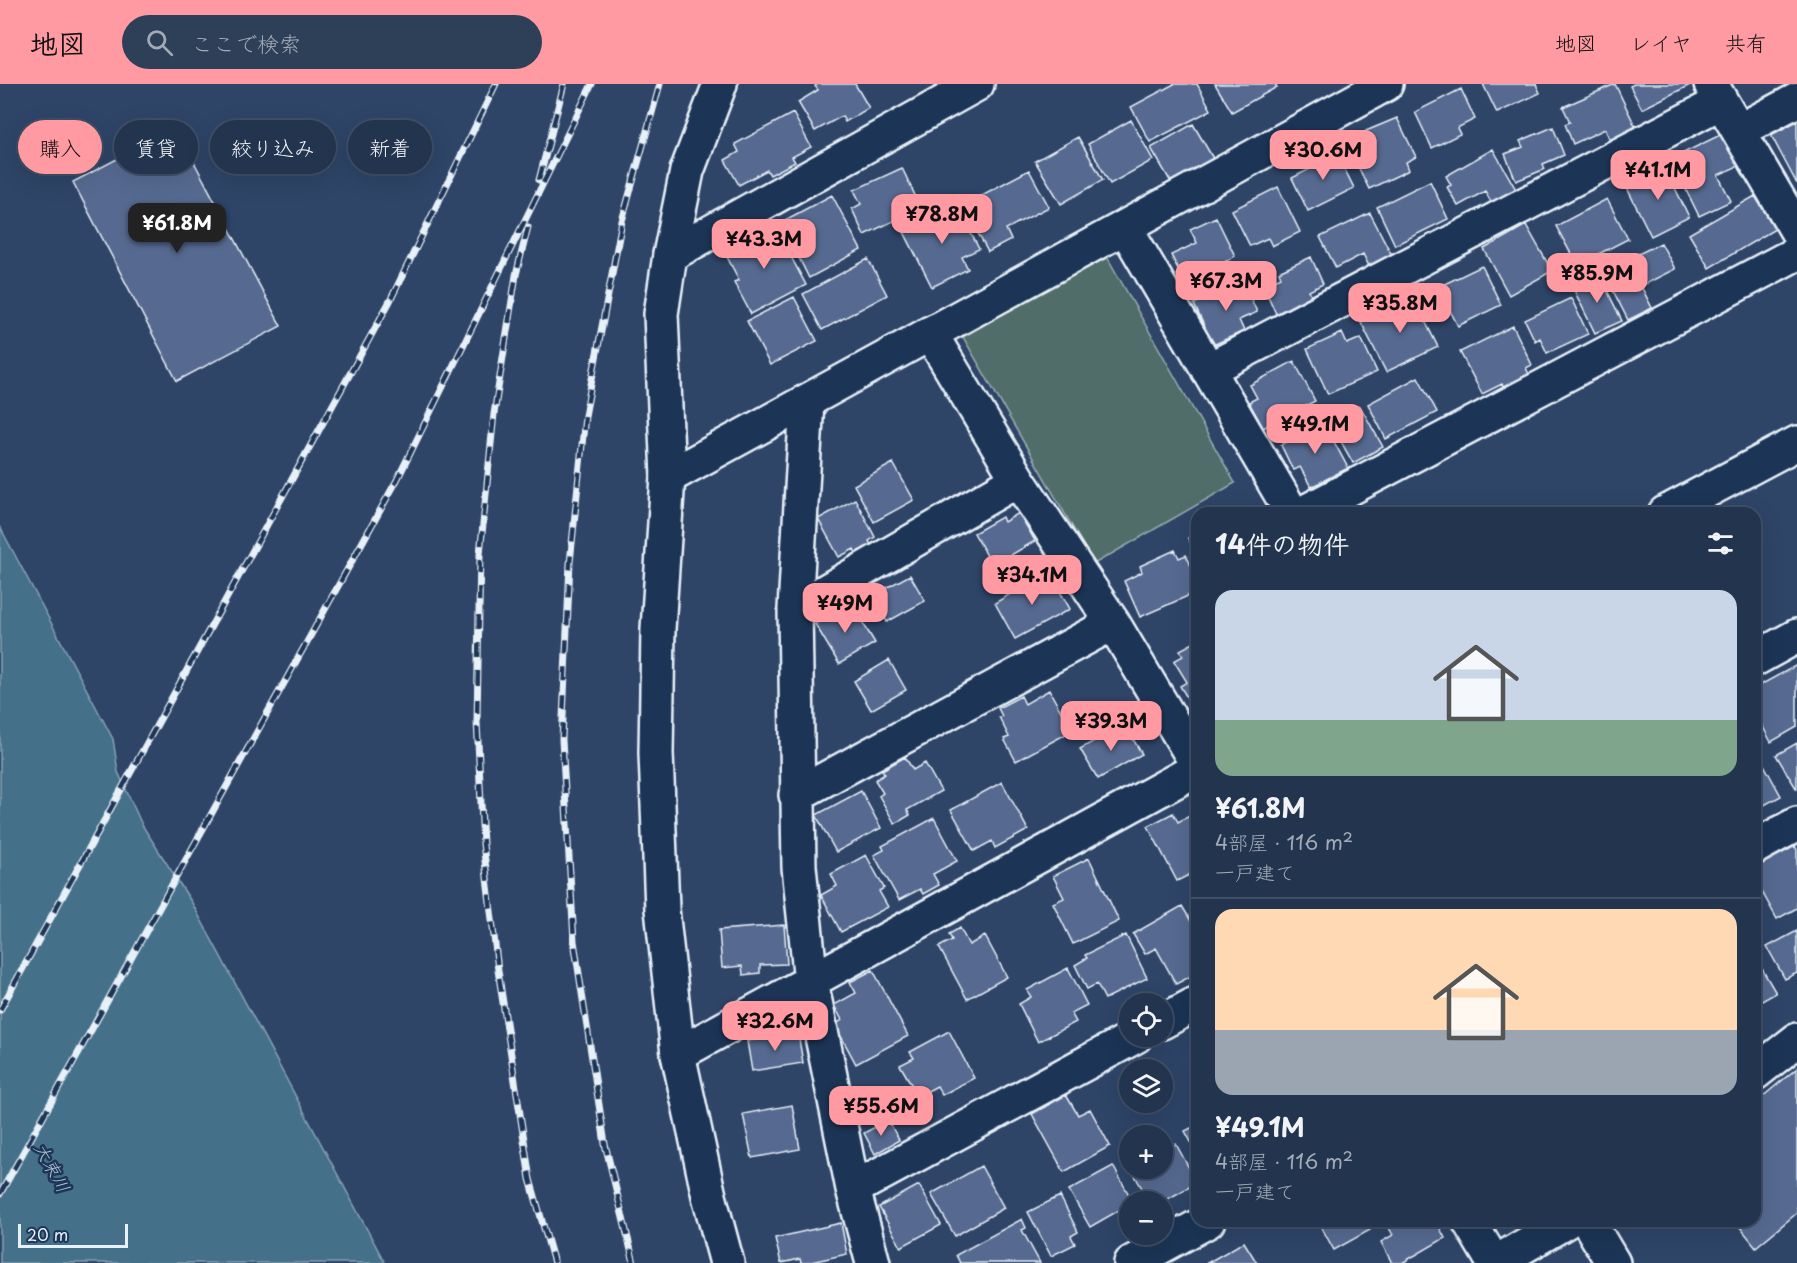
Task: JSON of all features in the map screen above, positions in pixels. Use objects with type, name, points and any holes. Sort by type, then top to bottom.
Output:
[{"type":"street","points":[[720,84],[687,171],[661,314],[668,477],[658,629],[656,753],[662,909],[678,1054],[709,1196],[727,1263]]},
{"type":"street","points":[[670,255],[977,84]]},
{"type":"street","points":[[668,477],[1386,84]]},
{"type":"street","points":[[1208,370],[1716,93],[1797,231]]},
{"type":"street","points":[[1739,131],[1797,100]]},
{"type":"street","points":[[1125,227],[1288,507]]},
{"type":"street","points":[[1314,507],[1797,253]]},
{"type":"street","points":[[930,333],[1018,480],[1113,622],[1191,756]]},
{"type":"street","points":[[807,401],[795,609],[796,795],[799,867],[811,982],[853,1189],[873,1263]]},
{"type":"street","points":[[1676,507],[1797,442]]},
{"type":"street","points":[[795,609],[1018,480]]},
{"type":"street","points":[[796,795],[1113,622]]},
{"type":"street","points":[[1761,656],[1797,636]]},
{"type":"street","points":[[678,1054],[1191,769]]},
{"type":"street","points":[[1761,843],[1797,824]]},
{"type":"street","points":[[1173,1016],[1191,1006]]},
{"type":"street","points":[[1761,1068],[1797,1040]]},
{"type":"street","points":[[853,1189],[1119,1045]]},
{"type":"street","points":[[1131,1263],[1197,1227]]},
{"type":"street","points":[[1472,1227],[1494,1263],[1557,1227]]},
{"type":"street","points":[[1592,1227],[1613,1263]]},
{"type":"green space","points":[[1106,255],[1235,483],[1094,564],[963,337]]},
{"type":"water","name":"大束川","points":[[0,527],[113,739],[118,772],[142,825],[192,903],[385,1263],[0,1263]]},
{"type":"building","points":[[818,84],[855,84],[869,108],[845,122],[842,116],[815,131],[798,102],[818,90],[815,86]]},
{"type":"building","points":[[1174,84],[1197,84],[1211,110],[1150,142],[1131,107]]},
{"type":"building","points":[[1215,84],[1275,84],[1277,87],[1232,112]]},
{"type":"building","points":[[1483,84],[1536,84],[1540,93],[1497,113]]},
{"type":"building","points":[[1615,84],[1637,130],[1611,142],[1605,129],[1573,144],[1565,124],[1570,122],[1563,107]]},
{"type":"building","points":[[1634,84],[1690,85],[1642,109],[1630,86]]},
{"type":"building","points":[[1461,89],[1475,119],[1457,128],[1460,134],[1432,148],[1415,112]]},
{"type":"building","points":[[793,113],[811,147],[792,157],[795,162],[770,175],[767,170],[739,185],[725,160],[739,152],[735,144]]},
{"type":"building","points":[[1397,118],[1416,157],[1406,162],[1409,170],[1369,189],[1354,158],[1374,149],[1366,131]]},
{"type":"building","points":[[1131,120],[1153,160],[1110,184],[1088,144]]},
{"type":"building","points":[[1797,121],[1797,184],[1771,135]]},
{"type":"building","points":[[1193,124],[1214,160],[1172,184],[1151,148]]},
{"type":"building","points":[[1553,127],[1564,155],[1543,164],[1545,169],[1516,181],[1505,154],[1523,147],[1520,141]]},
{"type":"building","points":[[1722,134],[1738,166],[1718,175],[1731,201],[1699,216],[1671,159]]},
{"type":"building","points":[[1078,137],[1103,180],[1061,204],[1035,161]]},
{"type":"building","points":[[1334,148],[1354,188],[1308,211],[1292,178],[1314,167],[1311,160]]},
{"type":"building","points":[[1493,149],[1519,195],[1495,209],[1485,191],[1458,206],[1447,187],[1451,185],[1446,176]]},
{"type":"building","points":[[114,161],[114,174],[198,174],[198,169],[281,326],[177,381],[73,182],[88,174],[102,174],[102,167]]},
{"type":"building","points":[[1665,167],[1689,217],[1651,236],[1626,186]]},
{"type":"building","points":[[902,168],[921,208],[864,235],[852,209],[861,204],[854,190]]},
{"type":"building","points":[[1029,170],[1049,207],[1006,229],[1011,240],[988,252],[963,205]]},
{"type":"building","points":[[1430,181],[1448,219],[1395,245],[1377,207]]},
{"type":"building","points":[[1278,187],[1300,232],[1272,246],[1268,238],[1250,246],[1232,210]]},
{"type":"building","points":[[832,195],[861,250],[809,278],[797,254],[802,252],[785,220]]},
{"type":"building","points":[[1755,196],[1775,229],[1709,268],[1689,234]]},
{"type":"building","points":[[1607,199],[1628,239],[1577,265],[1556,226]]},
{"type":"building","points":[[957,206],[979,249],[962,257],[968,269],[932,287],[904,232]]},
{"type":"building","points":[[1370,213],[1396,263],[1373,274],[1363,254],[1336,268],[1320,237]]},
{"type":"building","points":[[1216,217],[1235,256],[1223,263],[1225,268],[1187,287],[1171,255],[1197,243],[1190,229]]},
{"type":"building","points":[[774,225],[806,285],[751,314],[734,282],[739,280],[724,251]]},
{"type":"building","points":[[1526,225],[1552,271],[1509,295],[1484,249]]},
{"type":"building","points":[[1661,243],[1675,269],[1641,286],[1652,308],[1628,320],[1603,271]]},
{"type":"building","points":[[1311,257],[1323,284],[1309,291],[1312,297],[1300,302],[1302,307],[1278,318],[1263,285],[1281,277],[1279,272]]},
{"type":"building","points":[[868,259],[887,295],[822,330],[803,294]]},
{"type":"building","points":[[1482,266],[1501,305],[1458,326],[1438,287]]},
{"type":"building","points":[[1599,274],[1622,321],[1595,333],[1572,286]]},
{"type":"building","points":[[1243,281],[1257,312],[1239,320],[1244,331],[1213,345],[1194,304]]},
{"type":"building","points":[[794,297],[817,341],[770,365],[747,321]]},
{"type":"building","points":[[1413,297],[1438,347],[1386,372],[1361,322]]},
{"type":"building","points":[[1571,298],[1588,334],[1547,353],[1540,338],[1535,341],[1525,320]]},
{"type":"building","points":[[1513,326],[1532,365],[1526,368],[1533,382],[1507,395],[1502,384],[1482,394],[1460,352]]},
{"type":"building","points":[[1342,333],[1347,344],[1361,338],[1377,372],[1328,394],[1307,349]]},
{"type":"building","points":[[1294,361],[1315,401],[1263,428],[1249,402],[1257,398],[1250,385]]},
{"type":"building","points":[[1418,377],[1437,412],[1386,439],[1368,404]]},
{"type":"building","points":[[1360,406],[1383,447],[1353,463],[1330,422]]},
{"type":"building","points":[[1324,423],[1348,468],[1311,487],[1300,467],[1293,470],[1281,445]]},
{"type":"building","points":[[893,463],[914,500],[874,522],[854,485]]},
{"type":"building","points":[[855,499],[875,537],[869,541],[871,545],[856,553],[854,549],[839,557],[818,519]]},
{"type":"building","points":[[1019,513],[1035,541],[994,568],[974,533],[1002,517],[1004,522]]},
{"type":"building","points":[[1175,550],[1179,558],[1186,555],[1191,566],[1191,595],[1140,617],[1124,581],[1142,572],[1140,566]]},
{"type":"building","points":[[1044,574],[1054,590],[1058,588],[1070,609],[1015,639],[995,603]]},
{"type":"building","points":[[910,575],[925,601],[887,622],[873,595]]},
{"type":"building","points":[[851,603],[875,643],[839,664],[815,624]]},
{"type":"building","points":[[1191,644],[1191,704],[1180,686],[1187,682],[1174,661],[1183,656],[1180,650]]},
{"type":"building","points":[[889,660],[906,690],[871,710],[854,681]]},
{"type":"building","points":[[1797,665],[1797,727],[1771,742],[1761,723],[1761,685]]},
{"type":"building","points":[[1049,690],[1072,731],[1016,761],[1004,739],[1009,737],[999,717],[1002,716],[998,708],[1021,696],[1025,704]]},
{"type":"building","points":[[1124,724],[1142,754],[1098,779],[1080,749]]},
{"type":"building","points":[[1797,743],[1797,788],[1796,788],[1776,755]]},
{"type":"building","points":[[905,757],[913,770],[925,763],[941,791],[907,810],[910,815],[895,824],[879,796],[883,793],[875,780],[885,774],[882,770]]},
{"type":"building","points":[[1761,762],[1781,796],[1761,807]]},
{"type":"building","points":[[1002,782],[1028,830],[995,848],[992,841],[974,851],[951,810]]},
{"type":"building","points":[[861,791],[881,828],[836,852],[816,815]]},
{"type":"building","points":[[1173,813],[1178,822],[1191,815],[1191,874],[1177,881],[1148,826]]},
{"type":"building","points":[[934,818],[957,861],[933,874],[939,885],[923,894],[920,889],[899,900],[874,855],[884,850],[882,846]]},
{"type":"building","points":[[1795,846],[1797,850],[1797,908],[1777,919],[1761,890],[1761,865]]},
{"type":"building","points":[[866,855],[884,888],[879,891],[888,907],[841,932],[821,895],[837,886],[831,874]]},
{"type":"building","points":[[1089,858],[1119,921],[1073,944],[1053,903],[1064,898],[1053,876]]},
{"type":"building","points":[[1182,906],[1191,921],[1191,976],[1176,984],[1156,948],[1145,954],[1133,934]]},
{"type":"building","points":[[784,925],[787,964],[760,965],[760,973],[743,975],[742,966],[722,968],[719,930]]},
{"type":"building","points":[[960,928],[969,945],[985,936],[1007,977],[967,999],[939,947],[952,940],[949,934]]},
{"type":"building","points":[[1797,931],[1797,973],[1785,979],[1767,947]]},
{"type":"building","points":[[1126,935],[1147,978],[1105,999],[1097,984],[1087,989],[1075,965],[1087,958],[1085,955]]},
{"type":"building","points":[[1761,967],[1776,993],[1761,1002]]},
{"type":"building","points":[[1068,968],[1087,1005],[1071,1013],[1076,1022],[1038,1042],[1019,1004],[1031,997],[1027,990]]},
{"type":"building","points":[[873,970],[908,1036],[856,1064],[835,1025],[842,1020],[834,1005],[856,993],[850,982]]},
{"type":"building","points":[[949,1031],[974,1078],[942,1095],[937,1086],[922,1094],[918,1087],[914,1089],[900,1065],[914,1058],[910,1052]]},
{"type":"building","points":[[798,1033],[803,1063],[752,1071],[747,1041]]},
{"type":"building","points":[[1797,1068],[1797,1213],[1756,1247],[1740,1227],[1761,1227],[1761,1098]]},
{"type":"building","points":[[1066,1095],[1078,1115],[1090,1109],[1110,1146],[1064,1172],[1032,1114]]},
{"type":"building","points":[[792,1105],[800,1149],[752,1158],[743,1114]]},
{"type":"building","points":[[888,1120],[899,1140],[875,1154],[864,1133]]},
{"type":"building","points":[[1191,1128],[1191,1142],[1185,1131]]},
{"type":"building","points":[[1176,1144],[1191,1172],[1191,1186],[1173,1196],[1173,1191],[1144,1191],[1137,1179],[1173,1179],[1173,1146]]},
{"type":"building","points":[[981,1166],[1004,1208],[955,1236],[931,1194]]},
{"type":"building","points":[[1113,1166],[1127,1191],[1119,1191],[1119,1210],[1090,1227],[1069,1190]]},
{"type":"building","points":[[919,1185],[941,1225],[901,1247],[879,1207]]},
{"type":"building","points":[[1060,1196],[1078,1232],[1071,1236],[1075,1244],[1051,1256],[1028,1212]]},
{"type":"building","points":[[1022,1219],[1026,1228],[1022,1230],[1040,1263],[960,1263],[956,1255]]},
{"type":"building","points":[[841,1223],[847,1254],[807,1263],[801,1263],[800,1259],[781,1263],[775,1238]]},
{"type":"building","points":[[1321,1227],[1368,1227],[1370,1230],[1334,1250]]},
{"type":"building","points":[[1388,1227],[1439,1227],[1445,1238],[1402,1263],[1392,1263],[1381,1242],[1393,1235]]},
{"type":"building","points":[[1244,1242],[1257,1263],[1207,1263]]},
{"type":"railway","points":[[0,1010],[390,301],[496,84]]},
{"type":"railway","points":[[539,180],[564,84]]},
{"type":"railway","points":[[0,1194],[397,480],[592,84]]},
{"type":"railway","points":[[634,1263],[605,1144],[574,941],[562,740],[570,563],[585,416],[622,221],[660,84]]},
{"type":"railway","points":[[528,227],[516,275],[494,414],[480,554],[477,721],[483,844],[498,970],[530,1179],[554,1263]]}]
